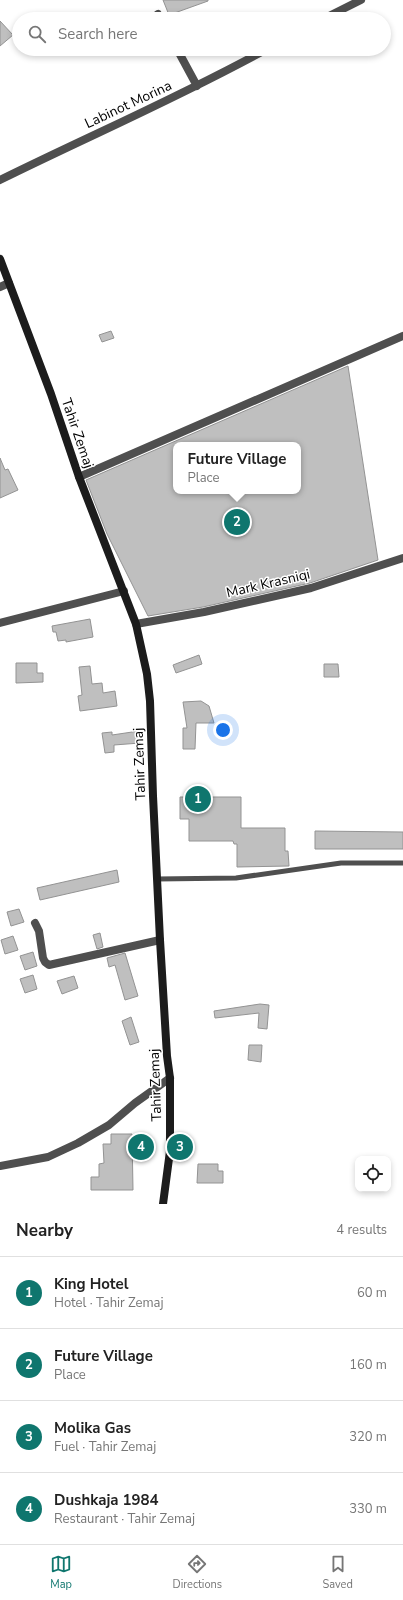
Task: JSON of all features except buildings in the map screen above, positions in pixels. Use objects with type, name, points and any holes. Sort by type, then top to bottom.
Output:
[{"type":"main road","name":"Tahir Zemaj","points":[[0,259],[51,394],[79,477],[124,591],[136,624],[143,651],[150,701],[160,940],[167,1056],[170,1078],[170,1152],[164,1203]]},
{"type":"street","points":[[337,12],[361,0]]},
{"type":"street","points":[[181,56],[197,86]]},
{"type":"street","name":"Labinot Morina","points":[[0,180],[197,86],[254,56]]},
{"type":"street","points":[[0,287],[9,283]]},
{"type":"street","points":[[79,477],[403,336]]},
{"type":"street","name":"Mark Krasniqi","points":[[136,624],[204,612],[311,588],[403,558]]},
{"type":"street","points":[[0,623],[124,591]]},
{"type":"street","points":[[35,923],[39,930],[43,958],[45,962],[51,965],[160,940]]},
{"type":"street","points":[[0,1166],[48,1157],[78,1143],[109,1125],[135,1103],[170,1078]]},
{"type":"lane","points":[[157,879],[236,878],[341,863],[403,863]]},
{"type":"place","name":"Future Village","points":[[237,522]]},
{"type":"place","name":"King Hotel","points":[[198,799]]},
{"type":"place","name":"Dushkaja 1984","points":[[141,1147]]},
{"type":"place","name":"Molika Gas","points":[[180,1147]]}]
